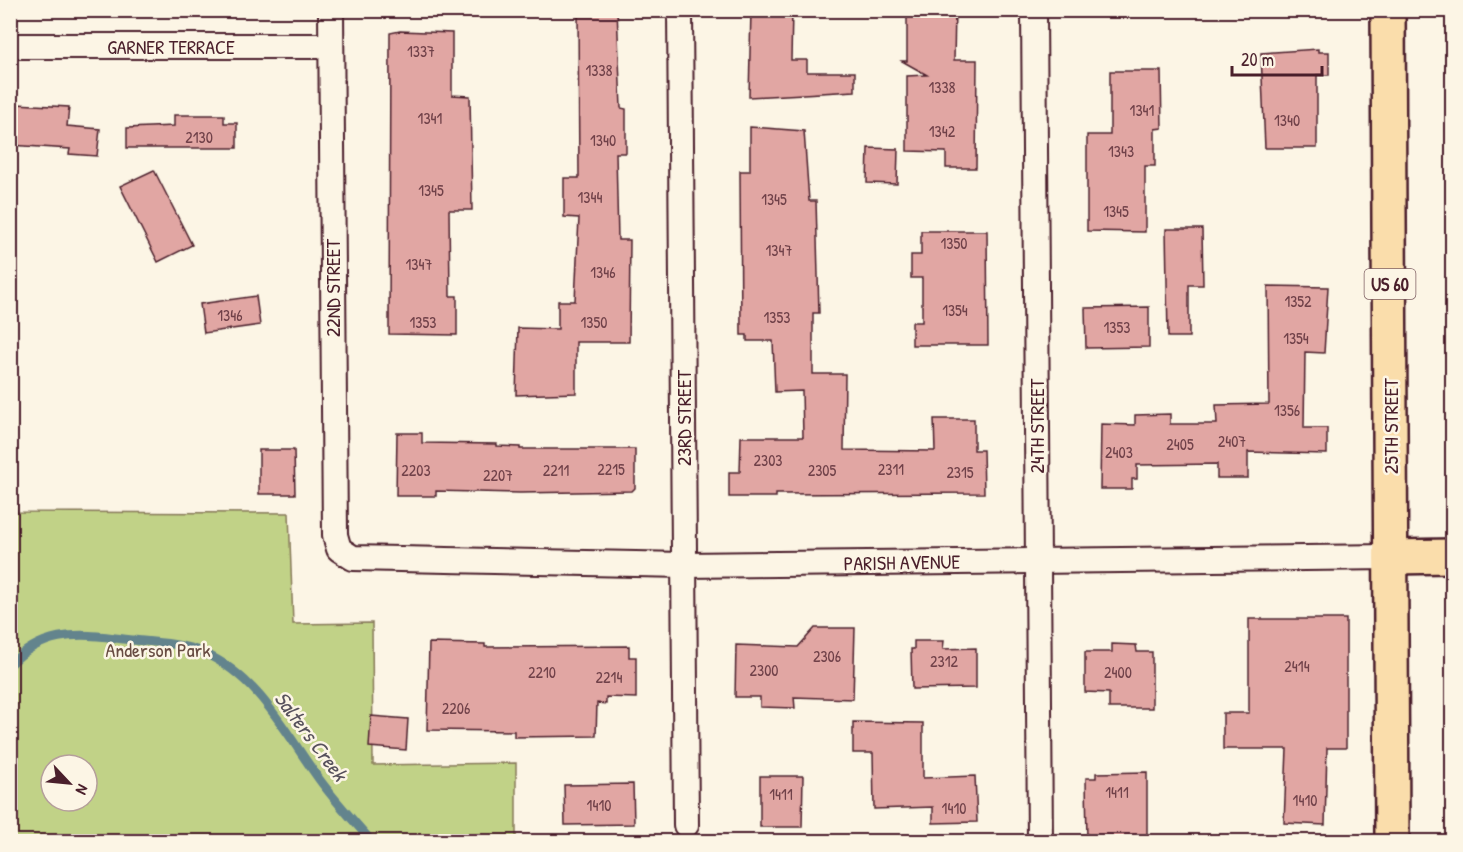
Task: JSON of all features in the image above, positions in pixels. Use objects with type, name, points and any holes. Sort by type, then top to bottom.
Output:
[{"type":"main road","name":"25TH STREET","points":[[1388,10],[1392,842]]},
{"type":"main road","name":"PARISH AVENUE","points":[[1391,557],[1452,556]]},
{"type":"street","name":"22ND STREET","points":[[331,10],[335,535],[339,549],[352,558]]},
{"type":"street","name":"23RD STREET","points":[[680,10],[686,825]]},
{"type":"street","name":"24TH STREET","points":[[1034,10],[1036,561],[1040,842]]},
{"type":"street","name":"GARNER TERRACE","points":[[10,46],[331,46]]},
{"type":"street","name":"PARISH AVENUE","points":[[352,558],[684,565],[1391,557]]},
{"type":"green space","name":"Anderson Park","points":[[10,226],[17,512],[289,513],[293,624],[372,623],[373,765],[516,763],[516,841],[11,841]]},
{"type":"building","points":[[578,10],[617,10],[621,108],[626,109],[626,153],[616,153],[618,240],[630,240],[629,342],[576,342],[576,393],[516,395],[518,328],[558,329],[558,301],[575,301],[579,218],[564,217],[564,178],[579,178]]},
{"type":"building","points":[[751,10],[792,10],[791,60],[807,60],[807,72],[855,72],[855,91],[749,97]]},
{"type":"building","points":[[907,10],[955,10],[954,60],[977,60],[976,168],[946,168],[946,152],[907,151],[907,76],[927,75],[902,61],[907,61]]},
{"type":"building","points":[[400,31],[452,33],[452,95],[470,96],[472,210],[449,210],[450,296],[457,296],[457,335],[389,334],[390,33]]},
{"type":"building","points":[[1318,49],[1318,52],[1329,52],[1329,75],[1317,75],[1317,148],[1265,148],[1261,53]]},
{"type":"building","points":[[1110,71],[1161,71],[1162,128],[1155,129],[1155,166],[1145,166],[1145,232],[1087,231],[1087,135],[1110,135]]},
{"type":"building","points":[[16,104],[69,107],[67,126],[100,129],[97,156],[69,154],[70,149],[10,145],[10,116],[14,116]]},
{"type":"building","points":[[174,115],[224,115],[224,123],[237,123],[237,148],[127,148],[127,128],[174,126]]},
{"type":"building","points":[[750,127],[804,131],[809,201],[816,201],[819,313],[813,313],[813,374],[845,374],[844,450],[935,451],[934,419],[974,419],[974,450],[983,450],[984,493],[776,494],[776,497],[729,497],[729,472],[740,472],[741,437],[803,437],[802,391],[775,392],[773,341],[747,341],[747,335],[741,335],[740,171],[750,171]]},
{"type":"building","points":[[868,148],[898,149],[897,184],[867,183]]},
{"type":"building","points":[[154,170],[192,245],[158,262],[120,186]]},
{"type":"building","points":[[1166,229],[1202,229],[1203,285],[1189,285],[1189,337],[1168,337]]},
{"type":"building","points":[[921,231],[987,231],[988,345],[912,345],[912,322],[922,322],[922,278],[911,278],[911,255],[921,255]]},
{"type":"building","points":[[1268,286],[1328,287],[1324,353],[1305,352],[1304,428],[1327,428],[1327,454],[1248,452],[1248,478],[1217,478],[1217,464],[1137,465],[1137,479],[1132,479],[1132,489],[1100,489],[1101,424],[1135,425],[1135,415],[1170,414],[1170,424],[1217,424],[1216,405],[1269,404]]},
{"type":"building","points":[[256,296],[260,325],[204,333],[200,304]]},
{"type":"building","points":[[1149,307],[1149,347],[1086,348],[1085,308]]},
{"type":"building","points":[[397,433],[422,433],[422,443],[497,444],[497,446],[520,447],[520,449],[635,449],[635,488],[632,491],[520,493],[436,491],[436,496],[396,496]]},
{"type":"building","points":[[259,450],[294,450],[295,494],[259,494]]},
{"type":"building","points":[[1249,619],[1346,619],[1346,748],[1327,748],[1325,825],[1284,823],[1287,749],[1223,749],[1223,713],[1249,713]]},
{"type":"building","points":[[815,628],[855,628],[853,699],[794,697],[795,708],[760,707],[760,697],[735,697],[736,645],[798,647]]},
{"type":"building","points":[[914,641],[944,641],[943,649],[976,648],[976,688],[912,689],[911,649],[914,649]]},
{"type":"building","points":[[429,643],[485,644],[485,647],[629,646],[629,657],[636,657],[636,698],[606,697],[606,704],[597,703],[596,736],[514,737],[514,731],[427,730]]},
{"type":"building","points":[[1112,644],[1136,645],[1137,652],[1152,652],[1152,708],[1109,708],[1109,693],[1085,692],[1085,652],[1112,652]]},
{"type":"building","points":[[371,716],[408,719],[406,750],[369,747]]},
{"type":"building","points":[[853,722],[923,723],[923,778],[975,776],[977,822],[933,823],[933,807],[874,809],[873,753],[853,753]]},
{"type":"building","points":[[1147,772],[1147,842],[1087,842],[1086,778],[1096,778],[1096,773]]},
{"type":"building","points":[[760,776],[803,776],[802,827],[760,827]]},
{"type":"building","points":[[633,784],[634,824],[565,825],[564,785]]},
{"type":"waterway","name":"Salters Creek","points":[[10,665],[33,646],[72,635],[160,642],[204,653],[241,676],[256,692],[270,708],[325,787],[372,842]]}]
